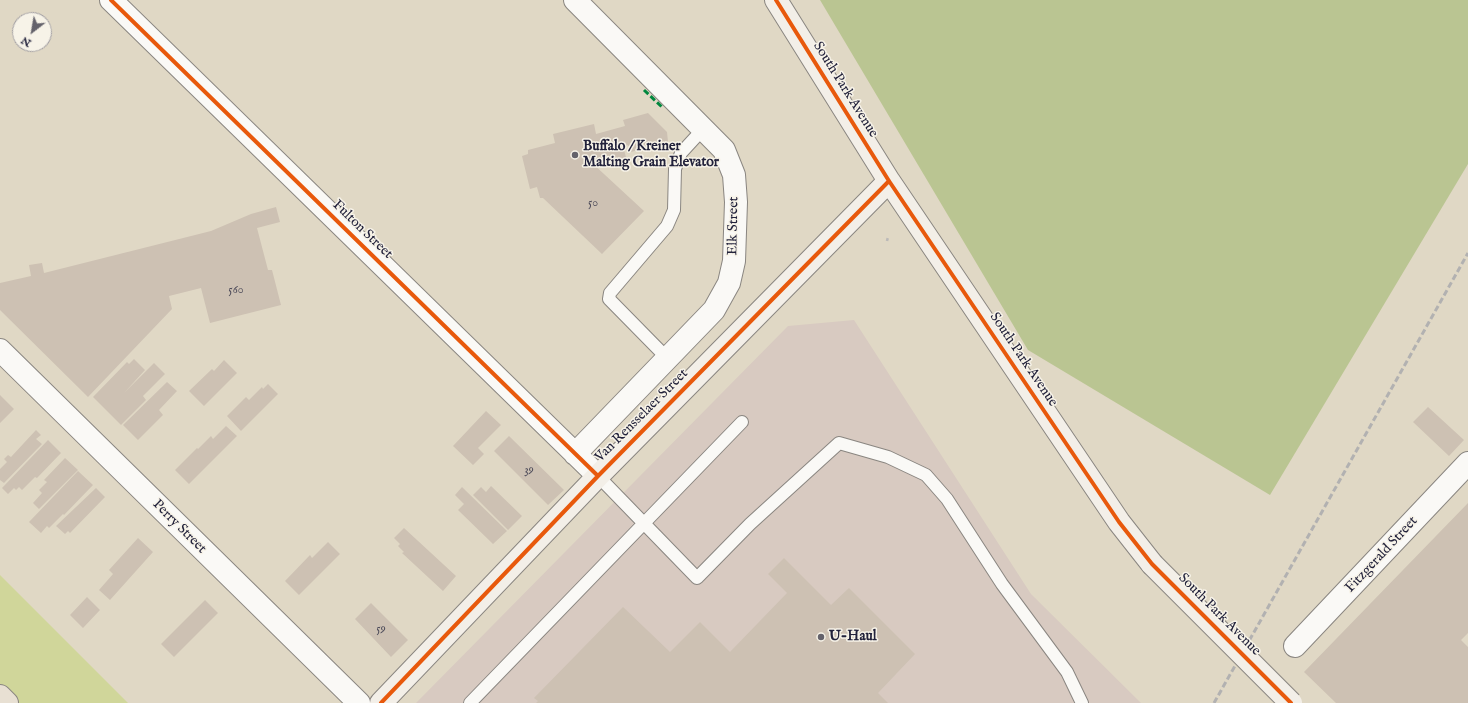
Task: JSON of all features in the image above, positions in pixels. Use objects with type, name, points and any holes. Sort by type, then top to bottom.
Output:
[{"type":"highway","points":[[0,696],[7,703]]},
{"type":"street","name":"Fulton Street","points":[[111,0],[598,476]]},
{"type":"street","name":"Elk Street","points":[[575,0],[704,128],[724,150],[734,175],[736,202],[734,261],[729,283],[714,310],[575,454]]},
{"type":"street","name":"South Park Avenue","points":[[776,0],[889,181],[1119,522],[1152,564],[1291,703]]},
{"type":"street","name":"Van Rensselaer Street","points":[[380,703],[598,476],[889,181]]},
{"type":"street","name":"Perry Street","points":[[0,350],[359,703]]},
{"type":"street","name":"Fitzgerald Street","points":[[1295,646],[1468,463]]},
{"type":"lane","points":[[667,358],[609,299],[610,293],[667,226],[674,210],[675,169],[681,153],[704,128]]},
{"type":"lane","points":[[470,703],[742,422]]},
{"type":"lane","points":[[598,476],[697,578],[750,524],[839,443],[888,457],[926,475],[947,499],[1002,584],[1067,672],[1082,703]]},
{"type":"path","points":[[887,241],[888,237]]},
{"type":"shaded area","points":[[854,320],[1031,594],[1141,703],[416,703],[788,326]]},
{"type":"green space","points":[[820,0],[1468,0],[1468,164],[1270,495],[1028,350]]},
{"type":"green space","points":[[0,575],[128,703],[0,703]]},
{"type":"building","points":[[648,113],[667,132],[668,142],[631,152],[628,145],[623,147],[626,157],[623,161],[617,164],[613,161],[609,166],[603,167],[597,160],[591,162],[644,211],[602,254],[543,198],[540,198],[537,187],[530,189],[522,156],[528,154],[528,150],[555,143],[553,134],[594,124],[596,134],[625,126],[623,120]]},
{"type":"building","points":[[276,207],[280,222],[257,228],[268,270],[272,270],[281,305],[210,323],[201,288],[169,296],[172,309],[88,397],[0,310],[0,283],[31,276],[29,265],[42,263],[44,273],[211,231],[251,214]]},
{"type":"building","points":[[134,359],[145,370],[124,393],[154,363],[165,374],[143,396],[146,400],[121,425],[93,397],[127,362],[129,364]]},
{"type":"building","points":[[224,360],[237,373],[204,406],[189,391],[212,369],[214,371]]},
{"type":"building","points":[[167,382],[177,391],[159,410],[163,415],[138,440],[123,425]]},
{"type":"building","points":[[268,384],[278,394],[241,431],[227,416],[246,397],[249,400],[262,387],[263,389]]},
{"type":"building","points":[[0,395],[14,409],[0,423]]},
{"type":"building","points":[[1428,407],[1464,440],[1449,456],[1413,422]]},
{"type":"building","points":[[486,411],[501,425],[478,448],[484,454],[473,465],[453,446]]},
{"type":"building","points":[[226,426],[237,436],[189,484],[175,470],[197,448],[198,449],[211,436],[213,439]]},
{"type":"building","points":[[36,430],[41,435],[36,439],[42,444],[4,483],[0,480],[0,469],[7,462],[4,459],[8,455],[11,457]]},
{"type":"building","points":[[509,436],[564,490],[548,505],[494,451]]},
{"type":"building","points":[[48,440],[61,453],[37,478],[35,477],[22,490],[19,487],[16,490],[14,488],[8,494],[2,488]]},
{"type":"building","points":[[65,458],[78,470],[39,509],[33,503],[42,493],[39,490],[47,482],[44,480]]},
{"type":"building","points":[[78,471],[93,485],[64,515],[63,514],[49,528],[47,526],[41,533],[29,522]]},
{"type":"building","points":[[491,486],[522,516],[508,530],[473,495],[481,487],[486,492]]},
{"type":"building","points":[[462,487],[507,531],[493,544],[458,510],[464,504],[455,495]]},
{"type":"building","points":[[96,488],[105,497],[70,533],[68,531],[65,534],[56,526]]},
{"type":"building","points":[[1468,503],[1468,633],[1461,640],[1468,647],[1468,703],[1336,703],[1304,672]]},
{"type":"building","points":[[404,528],[456,576],[443,591],[402,553],[404,552],[398,546],[400,544],[394,538]]},
{"type":"building","points":[[138,538],[153,552],[110,600],[99,590],[113,574],[109,570]]},
{"type":"building","points":[[328,542],[340,554],[299,595],[285,581],[310,555],[312,558]]},
{"type":"building","name":"U-Haul","points":[[784,558],[831,605],[849,588],[915,654],[878,693],[888,703],[536,703],[538,701],[534,698],[623,607],[670,652],[700,622],[730,652],[787,593],[768,574]]},
{"type":"building","points":[[87,597],[100,610],[83,628],[70,615]]},
{"type":"building","points":[[205,600],[218,613],[174,657],[161,644]]},
{"type":"building","points":[[371,603],[408,640],[391,657],[355,619]]},
{"type":"railway","points":[[1214,703],[1468,253]]},
{"type":"marked path","points":[[644,90],[662,107]]},
{"type":"cycle path","points":[[111,0],[598,476]]},
{"type":"cycle path","points":[[776,0],[889,181],[1119,522],[1152,564],[1291,703]]},
{"type":"cycle path","points":[[381,703],[598,476],[889,181]]},
{"type":"place","name":"Buffalo / Kreiner Malting Grain Elevator","points":[[575,155]]},
{"type":"place","name":"U-Haul","points":[[821,637]]}]
